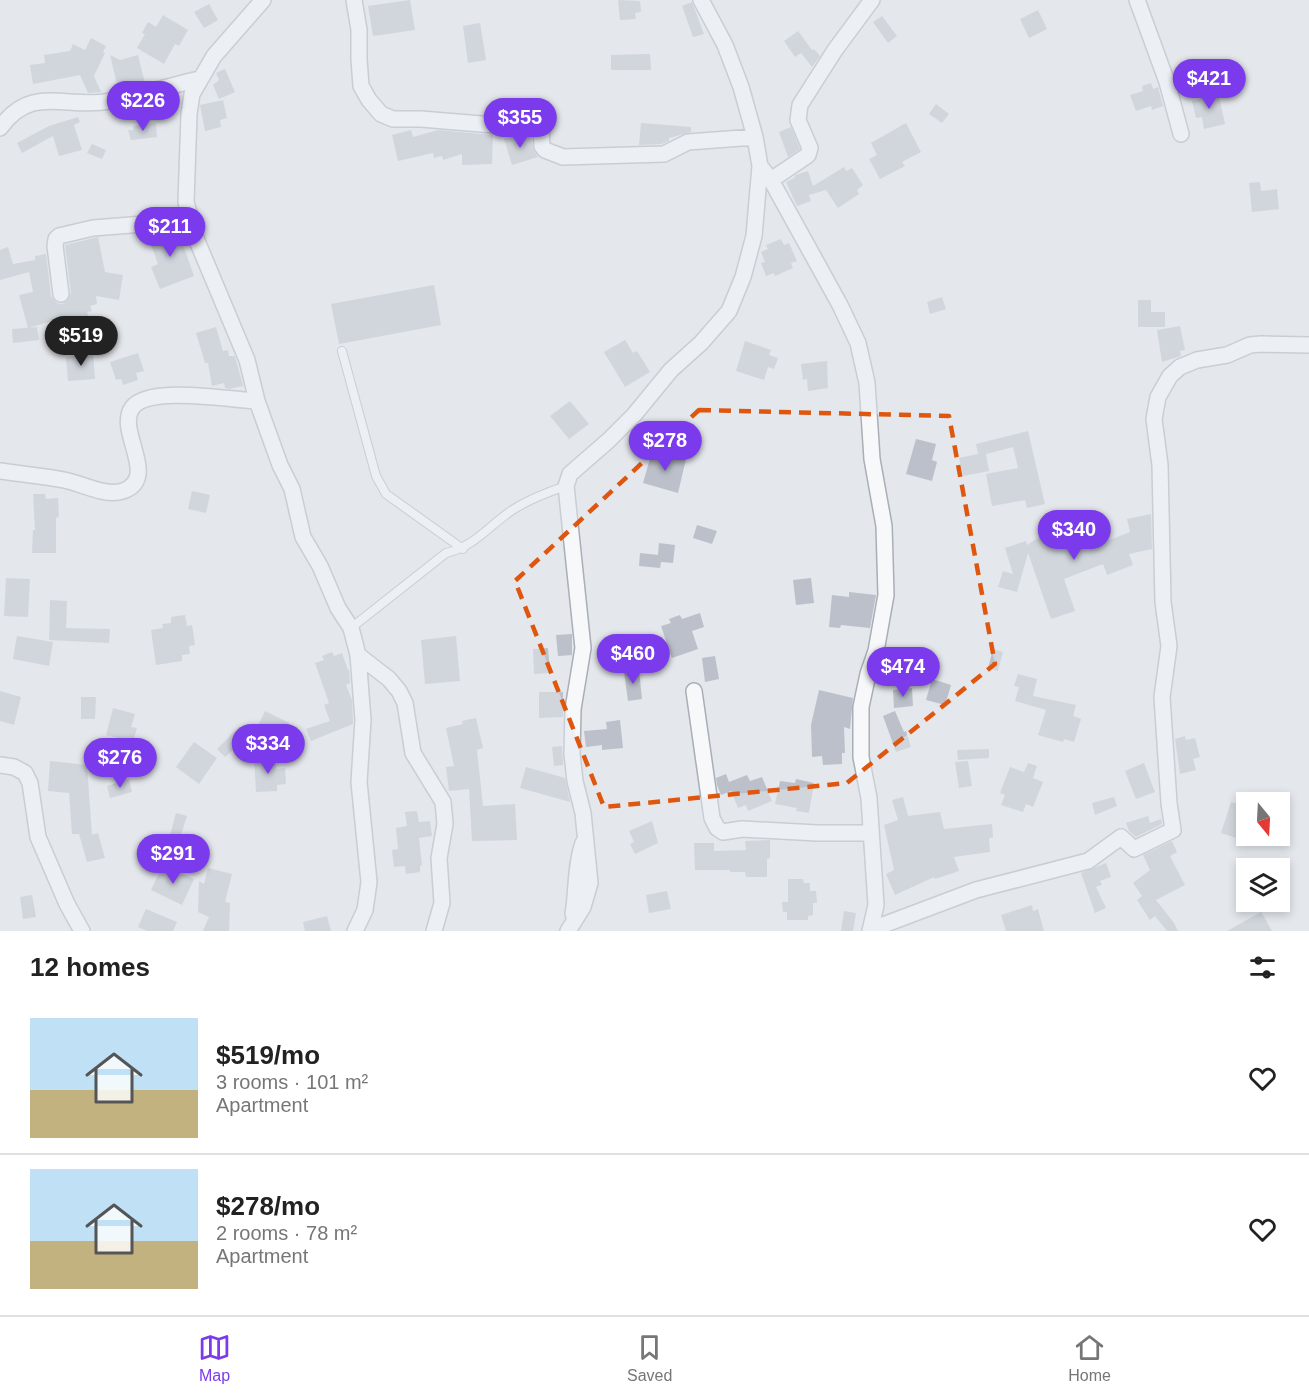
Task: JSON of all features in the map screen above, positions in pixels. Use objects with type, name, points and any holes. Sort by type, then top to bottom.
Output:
[{"type":"street","points":[[262,0],[214,57],[192,94],[189,114],[186,202],[195,236],[247,360],[257,401],[280,465],[292,489],[303,537],[320,566],[338,608],[351,628],[358,655],[363,720],[359,782],[369,882],[365,910],[355,931]]},
{"type":"street","points":[[354,0],[359,30],[361,86],[381,114],[393,119],[493,125],[537,125],[540,127],[542,146],[545,150],[563,157],[664,154],[688,142],[755,137]]},
{"type":"street","points":[[570,928],[583,906],[590,883],[586,834],[572,754],[573,709],[583,648],[566,486],[570,474],[609,440],[640,408],[671,370],[701,343],[729,311],[743,277],[754,236],[760,166],[755,137],[741,87],[725,45],[701,0]]},
{"type":"street","points":[[771,180],[808,155],[810,148],[798,120],[800,105],[835,50],[872,0]]},
{"type":"street","points":[[1137,0],[1167,82],[1181,134]]},
{"type":"street","points":[[0,128],[17,109],[37,102],[108,102],[199,79]]},
{"type":"street","points":[[0,104],[17,109]]},
{"type":"street","points":[[760,166],[771,180],[849,324],[858,343],[867,383],[872,459],[884,526],[886,595],[876,651],[861,707],[861,757],[869,798],[876,905],[870,930]]},
{"type":"street","points":[[62,294],[55,246],[58,236],[93,228],[144,224],[189,214]]},
{"type":"street","points":[[870,930],[976,890],[1088,861],[1120,837],[1134,849],[1173,830],[1162,697],[1169,646],[1163,602],[1160,465],[1154,419],[1158,397],[1170,376],[1180,367],[1197,360],[1227,354],[1250,345],[1309,345]]},
{"type":"street","points":[[0,471],[66,480],[106,491],[123,491],[134,483],[139,470],[128,418],[135,404],[148,397],[172,394],[257,401]]},
{"type":"street","points":[[358,655],[399,691],[407,711],[413,753],[443,802],[446,824],[439,858],[442,903],[434,931]]},
{"type":"street","points":[[694,691],[712,818],[717,828],[723,832],[742,829],[871,833]]},
{"type":"street","points":[[0,765],[14,767],[25,773],[30,783],[38,837],[67,904],[82,931]]},
{"type":"lane","points":[[342,351],[376,476],[386,494],[463,549]]},
{"type":"lane","points":[[351,628],[446,553],[463,549],[513,509],[548,491],[566,486]]},
{"type":"highlighted area","points":[[699,410],[949,416],[995,664],[847,783],[604,807],[515,581]]},
{"type":"building","points":[[410,0],[415,30],[373,36],[368,6]]},
{"type":"building","points":[[618,0],[640,1],[641,12],[635,13],[636,19],[620,20]]},
{"type":"building","points":[[692,2],[704,34],[693,37],[682,6]]},
{"type":"building","points":[[209,4],[218,20],[204,28],[194,12]]},
{"type":"building","points":[[1038,10],[1047,29],[1029,38],[1020,19]]},
{"type":"building","points":[[163,15],[188,30],[179,46],[175,44],[164,64],[137,48],[145,34],[142,33],[148,22],[156,27]]},
{"type":"building","points":[[882,16],[897,36],[888,43],[873,22]]},
{"type":"building","points":[[480,23],[486,60],[468,63],[463,26]]},
{"type":"building","points":[[798,31],[812,50],[814,49],[820,56],[812,67],[801,53],[795,57],[784,41]]},
{"type":"building","points":[[91,38],[106,46],[94,76],[101,92],[88,93],[80,75],[33,84],[30,65],[45,63],[44,55],[70,51],[73,44],[85,50]]},
{"type":"building","points":[[650,54],[651,70],[611,70],[611,55]]},
{"type":"building","points":[[110,55],[120,60],[138,55],[145,83],[118,89]]},
{"type":"building","points":[[225,69],[235,92],[219,99],[213,85],[219,80],[216,73]]},
{"type":"building","points":[[1151,83],[1153,89],[1158,87],[1163,106],[1152,110],[1151,106],[1136,111],[1130,95],[1143,91],[1142,86]]},
{"type":"building","points":[[1210,91],[1211,98],[1219,96],[1225,124],[1204,129],[1202,117],[1196,118],[1192,101],[1200,99],[1198,94]]},
{"type":"building","points":[[223,100],[227,118],[220,120],[221,127],[205,131],[200,105]]},
{"type":"building","points":[[936,104],[949,114],[942,123],[929,114]]},
{"type":"building","points":[[78,117],[80,122],[74,125],[82,150],[59,156],[53,136],[22,153],[17,143],[49,126]]},
{"type":"building","points":[[156,123],[157,137],[131,140],[128,130],[133,130],[133,126]]},
{"type":"building","points":[[641,123],[691,127],[691,132],[669,138],[669,141],[662,144],[639,145]]},
{"type":"building","points":[[906,123],[921,152],[902,162],[905,166],[880,179],[869,159],[877,155],[871,143]]},
{"type":"building","points":[[791,127],[800,149],[788,157],[779,132]]},
{"type":"building","points":[[411,130],[413,137],[438,130],[493,135],[492,164],[462,165],[462,154],[443,160],[442,156],[434,158],[433,153],[398,161],[392,135]]},
{"type":"building","points":[[518,135],[530,135],[538,157],[512,165],[504,139]]},
{"type":"building","points":[[92,144],[106,150],[102,159],[87,153]]},
{"type":"building","points":[[844,167],[846,171],[852,168],[863,185],[857,190],[859,194],[838,208],[826,190],[809,195],[811,201],[797,206],[786,182],[808,171],[813,186]]},
{"type":"building","points":[[1260,182],[1261,191],[1277,189],[1279,209],[1252,212],[1249,183]]},
{"type":"building","points":[[172,228],[173,232],[178,231],[194,276],[160,289],[151,267],[158,264],[149,239],[152,238],[150,233]]},
{"type":"building","points":[[98,237],[105,272],[123,275],[119,300],[96,296],[97,304],[90,306],[92,311],[87,312],[89,317],[71,321],[69,316],[28,328],[19,295],[33,292],[29,272],[0,280],[0,250],[8,247],[13,264],[35,260],[35,256],[46,254],[51,296],[57,303],[62,304],[67,301],[71,293],[65,245]]},
{"type":"building","points":[[781,239],[784,245],[789,243],[797,261],[791,263],[793,268],[775,276],[774,273],[766,276],[761,263],[765,262],[761,252],[768,249],[766,245]]},
{"type":"building","points":[[434,285],[441,325],[339,344],[331,304]]},
{"type":"building","points":[[942,297],[946,309],[930,314],[927,302]]},
{"type":"building","points":[[1138,300],[1151,300],[1151,312],[1165,312],[1165,327],[1138,327]]},
{"type":"building","points":[[1180,326],[1185,350],[1180,351],[1181,356],[1162,362],[1157,330]]},
{"type":"building","points":[[37,327],[39,340],[13,343],[12,329]]},
{"type":"building","points":[[216,327],[223,351],[228,350],[229,356],[235,356],[243,386],[229,389],[225,388],[224,383],[212,386],[208,363],[205,363],[196,333]]},
{"type":"building","points":[[625,340],[633,353],[637,351],[650,372],[625,387],[604,352]]},
{"type":"building","points":[[745,341],[771,350],[769,355],[778,358],[774,369],[768,367],[764,380],[736,371]]},
{"type":"building","points":[[93,352],[95,379],[68,381],[66,357],[77,356],[77,353]]},
{"type":"building","points":[[138,353],[144,371],[136,373],[138,380],[123,385],[121,379],[116,380],[110,362]]},
{"type":"building","points":[[827,361],[828,388],[808,391],[807,379],[803,380],[801,364]]},
{"type":"building","points":[[570,401],[589,424],[569,439],[550,416]]},
{"type":"building","points":[[1028,431],[1045,504],[1027,508],[1025,500],[992,506],[986,474],[1018,468],[1013,447],[986,454],[989,471],[963,476],[959,458],[978,454],[976,444]]},
{"type":"building","points":[[916,439],[936,444],[932,460],[937,462],[932,481],[906,474]]},
{"type":"building","points":[[662,452],[686,459],[678,493],[643,483],[651,455],[660,458]]},
{"type":"building","points":[[192,491],[210,495],[206,513],[188,509]]},
{"type":"building","points":[[33,494],[45,494],[46,499],[58,498],[56,553],[32,553],[33,530],[35,530]]},
{"type":"building","points":[[1151,514],[1152,549],[1129,554],[1133,565],[1107,575],[1103,564],[1064,579],[1075,611],[1051,619],[1028,553],[1017,592],[998,587],[1003,571],[1013,574],[1005,548],[1026,541],[1027,545],[1049,531],[1056,542],[1091,534],[1094,546],[1130,532],[1127,519]]},
{"type":"building","points":[[697,525],[717,531],[712,544],[693,538]]},
{"type":"building","points":[[659,543],[675,545],[673,563],[661,562],[660,568],[639,566],[640,553],[658,555]]},
{"type":"building","points":[[6,578],[30,579],[28,617],[4,616]]},
{"type":"building","points":[[811,578],[814,603],[796,605],[793,580]]},
{"type":"building","points":[[849,592],[876,595],[870,628],[841,625],[840,628],[829,627],[832,595],[849,597]]},
{"type":"building","points":[[50,600],[67,601],[66,628],[110,629],[109,643],[49,640]]},
{"type":"building","points":[[700,613],[704,627],[692,631],[698,649],[672,658],[661,626],[671,623],[669,619],[680,615],[682,619]]},
{"type":"building","points":[[185,615],[187,626],[192,625],[195,645],[189,646],[190,654],[182,655],[182,661],[156,665],[151,630],[163,628],[162,624],[171,623],[171,617]]},
{"type":"building","points":[[572,634],[572,655],[558,656],[556,635]]},
{"type":"building","points":[[17,636],[53,642],[49,666],[13,659]]},
{"type":"building","points":[[456,636],[460,681],[425,684],[421,640]]},
{"type":"building","points":[[548,648],[550,673],[534,674],[533,649]]},
{"type":"building","points":[[993,649],[1003,652],[998,671],[988,668]]},
{"type":"building","points":[[332,652],[334,656],[342,653],[349,669],[350,683],[346,685],[352,700],[353,724],[311,741],[306,729],[330,721],[324,705],[329,703],[315,663],[324,660],[322,656]]},
{"type":"building","points":[[715,656],[719,679],[705,682],[702,658]]},
{"type":"building","points":[[639,670],[642,699],[628,701],[624,672]]},
{"type":"building","points":[[1018,674],[1037,679],[1033,696],[1076,705],[1073,716],[1081,719],[1074,742],[1064,739],[1063,742],[1038,735],[1046,710],[1015,701],[1019,687],[1014,686]]},
{"type":"building","points":[[932,679],[951,685],[945,705],[926,700]]},
{"type":"building","points":[[912,688],[913,706],[894,708],[893,690]]},
{"type":"building","points":[[819,690],[853,698],[850,729],[844,727],[845,753],[842,753],[842,764],[823,765],[822,756],[812,757],[811,725]]},
{"type":"building","points":[[0,691],[21,697],[14,725],[0,721]]},
{"type":"building","points":[[539,692],[563,692],[563,717],[539,718]]},
{"type":"building","points":[[81,697],[96,697],[95,719],[81,719]]},
{"type":"building","points":[[113,708],[135,714],[131,727],[137,728],[133,742],[106,735]]},
{"type":"building","points":[[265,711],[289,723],[278,746],[254,734]]},
{"type":"building","points":[[895,711],[904,732],[906,731],[911,747],[896,752],[883,716]]},
{"type":"building","points":[[476,718],[483,748],[477,750],[483,806],[515,804],[517,840],[472,841],[469,789],[449,791],[446,767],[454,766],[446,728]]},
{"type":"building","points":[[620,720],[623,748],[602,750],[602,745],[586,747],[584,731],[607,729],[606,722]]},
{"type":"building","points":[[239,727],[246,734],[246,738],[225,757],[217,749]]},
{"type":"building","points":[[1185,736],[1186,740],[1195,738],[1200,757],[1193,759],[1196,770],[1180,774],[1175,739]]},
{"type":"building","points":[[194,742],[217,758],[199,784],[176,767]]},
{"type":"building","points":[[562,746],[563,765],[554,766],[552,747]]},
{"type":"building","points":[[989,749],[989,758],[958,760],[957,750]]},
{"type":"building","points":[[276,756],[276,769],[285,768],[286,784],[277,785],[277,791],[256,792],[254,758]]},
{"type":"building","points":[[50,761],[87,765],[92,835],[98,833],[105,858],[87,862],[79,834],[72,834],[69,793],[48,791]]},
{"type":"building","points":[[968,761],[972,786],[959,788],[955,762]]},
{"type":"building","points":[[1028,763],[1037,766],[1033,778],[1043,782],[1033,807],[1026,804],[1023,812],[1001,805],[1005,795],[1000,793],[1010,767],[1024,772]]},
{"type":"building","points":[[1144,763],[1155,792],[1136,799],[1125,771]]},
{"type":"building","points":[[526,767],[565,778],[570,802],[520,788]]},
{"type":"building","points":[[726,774],[729,782],[747,775],[750,781],[762,777],[772,801],[748,811],[746,805],[738,808],[731,791],[721,795],[717,785],[716,778]]},
{"type":"building","points":[[129,779],[132,792],[110,798],[107,786]]},
{"type":"building","points":[[796,779],[814,783],[809,813],[775,804],[780,781],[795,783]]},
{"type":"building","points":[[903,797],[908,816],[940,812],[944,829],[992,824],[993,838],[989,838],[990,852],[954,857],[959,871],[935,879],[934,877],[895,895],[886,874],[894,870],[884,825],[898,820],[892,800]]},
{"type":"building","points":[[1114,797],[1117,806],[1095,815],[1092,803]]},
{"type":"building","points":[[1231,802],[1236,803],[1236,838],[1221,833]]},
{"type":"building","points":[[417,811],[419,822],[430,821],[432,836],[419,838],[422,865],[420,872],[406,874],[405,866],[394,867],[392,850],[398,849],[396,828],[407,826],[405,812]]},
{"type":"building","points":[[176,813],[187,816],[180,838],[170,835]]},
{"type":"building","points":[[1148,816],[1150,823],[1161,819],[1162,824],[1136,837],[1129,831],[1126,823]]},
{"type":"building","points":[[652,821],[658,843],[635,854],[630,844],[634,842],[629,831]]},
{"type":"building","points":[[770,840],[767,877],[746,877],[745,872],[730,872],[730,870],[695,870],[694,843],[714,843],[714,851],[746,850],[745,841]]},
{"type":"building","points":[[1172,841],[1177,852],[1170,856],[1185,885],[1156,900],[1178,931],[1167,931],[1155,916],[1150,920],[1137,900],[1142,896],[1133,883],[1150,870],[1143,855]]},
{"type":"building","points":[[1106,863],[1111,877],[1100,881],[1102,885],[1096,887],[1106,908],[1095,913],[1081,873]]},
{"type":"building","points":[[163,865],[194,879],[182,905],[151,890]]},
{"type":"building","points":[[208,868],[232,874],[225,902],[230,903],[229,931],[203,931],[209,917],[198,912],[199,881],[204,884]]},
{"type":"building","points":[[788,879],[803,879],[804,883],[810,883],[810,891],[816,891],[817,903],[813,903],[813,915],[808,916],[808,920],[787,920],[787,912],[783,912],[782,902],[788,902]]},
{"type":"building","points":[[667,891],[671,909],[649,913],[646,895]]},
{"type":"building","points":[[32,895],[36,917],[23,919],[20,897]]},
{"type":"building","points":[[1032,905],[1033,911],[1038,909],[1044,931],[1006,931],[1001,915]]},
{"type":"building","points":[[146,909],[177,922],[173,931],[147,931],[138,927]]},
{"type":"building","points":[[844,911],[856,913],[853,931],[841,931]]},
{"type":"building","points":[[1261,912],[1272,931],[1227,931]]},
{"type":"building","points":[[327,916],[331,931],[305,931],[303,922]]}]
